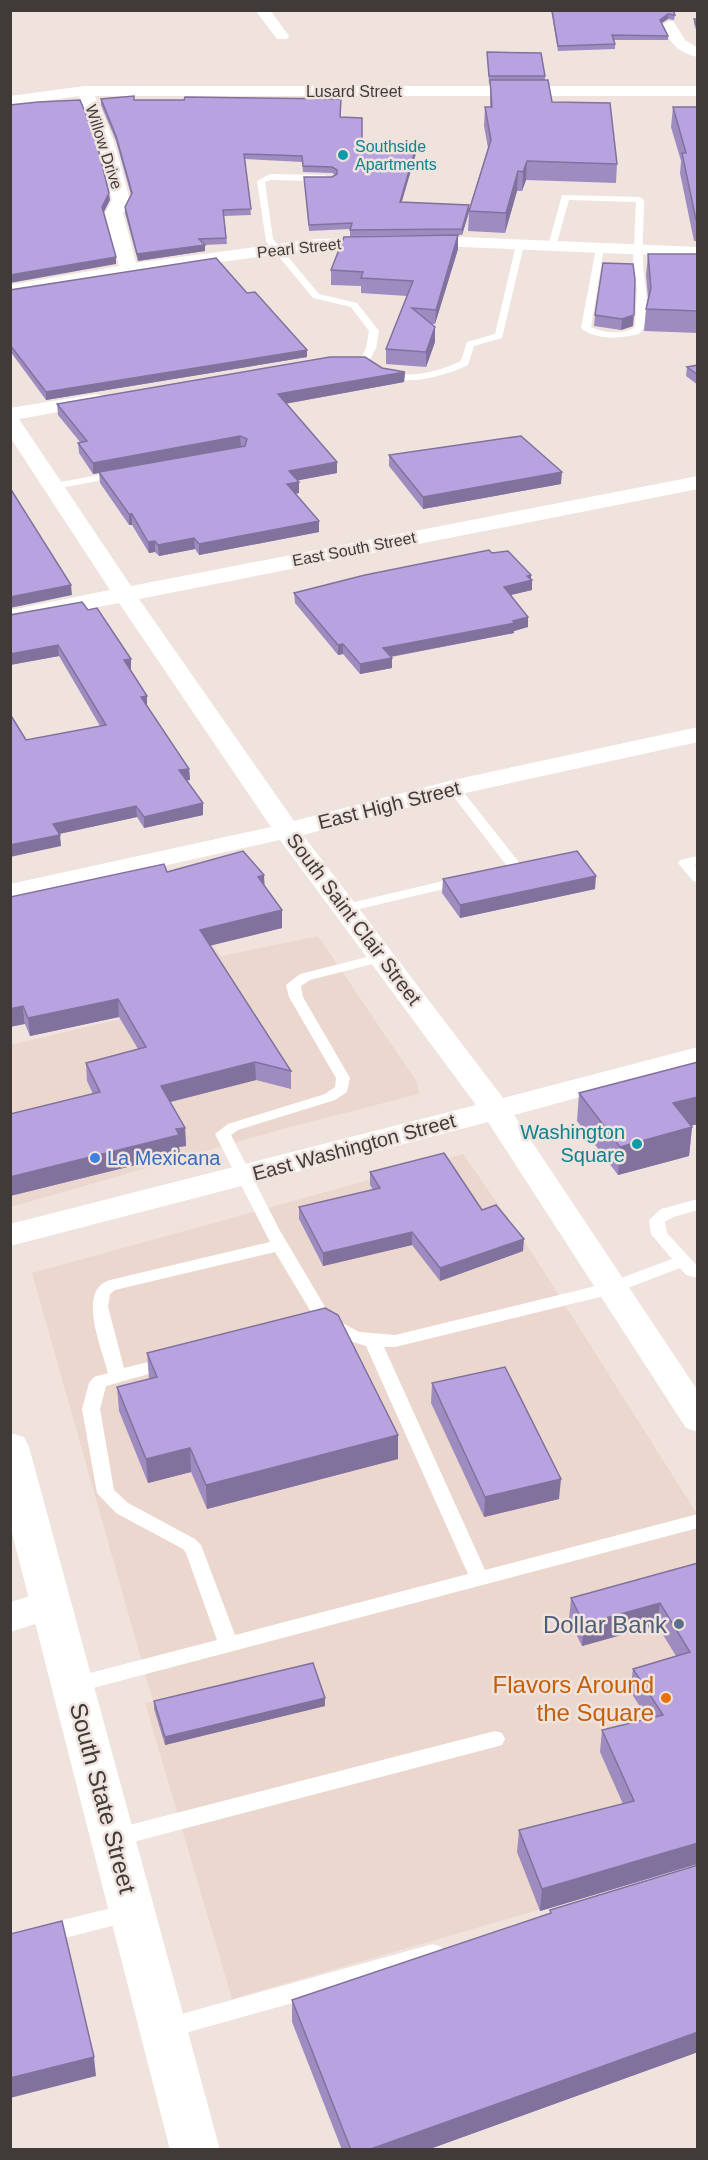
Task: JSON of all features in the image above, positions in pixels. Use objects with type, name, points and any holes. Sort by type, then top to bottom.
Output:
[{"type":"main road","name":"South State Street","points":[[10,1447],[31,1611],[72,1685],[134,1912],[195,2150]]},
{"type":"street","points":[[262,10],[282,36]]},
{"type":"street","points":[[669,25],[677,42],[684,50],[698,53]]},
{"type":"street","name":"Lusard Street","points":[[10,101],[85,91],[698,92]]},
{"type":"street","name":"Willow Drive","points":[[85,91],[106,142],[122,200],[114,213],[129,270]]},
{"type":"street","name":"Pearl Street","points":[[10,291],[129,270],[315,244],[427,241],[698,252]]},
{"type":"street","points":[[10,414],[112,397]]},
{"type":"street","name":"South Saint Clair Street","points":[[10,420],[125,595],[287,831],[347,908],[495,1109],[696,1412]]},
{"type":"street","name":"East South Street","points":[[10,617],[698,482]]},
{"type":"street","name":"East High Street","points":[[10,892],[287,831],[453,788],[698,734]]},
{"type":"street","name":"East Washington Street","points":[[10,1235],[243,1177],[698,1056]]},
{"type":"lane","points":[[332,178],[270,177],[261,181],[269,239],[316,296],[354,305],[374,331],[371,348],[365,360],[368,368],[377,373],[416,376],[453,370],[465,363],[470,344],[499,336],[520,245]]},
{"type":"lane","points":[[552,246],[565,197],[640,200],[638,264],[642,290],[640,328],[625,334],[591,332],[586,328],[600,248]]},
{"type":"lane","points":[[55,486],[127,473]]},
{"type":"lane","points":[[347,908],[516,868],[453,788]]},
{"type":"lane","points":[[698,860],[685,863],[698,878]]},
{"type":"lane","points":[[383,957],[305,977],[293,985],[296,996],[344,1078],[342,1089],[330,1097],[233,1127],[223,1134],[243,1177],[324,1320],[356,1337],[373,1342],[394,1341],[612,1288],[682,1261]]},
{"type":"lane","points":[[698,1204],[667,1213],[657,1220],[659,1234],[682,1261],[698,1273]]},
{"type":"lane","points":[[118,1377],[100,1307],[102,1292],[110,1286],[281,1245]]},
{"type":"lane","points":[[301,1326],[324,1320]]},
{"type":"lane","points":[[373,1342],[478,1577]]},
{"type":"lane","points":[[186,1358],[97,1384],[91,1409],[106,1493],[122,1508],[180,1539],[194,1550],[228,1643]]},
{"type":"lane","points":[[72,1685],[698,1521]]},
{"type":"lane","points":[[114,1838],[495,1739]]},
{"type":"lane","points":[[10,1943],[134,1912]]},
{"type":"lane","points":[[164,2029],[447,1950]]},
{"type":"shaded area","points":[[318,936],[417,1082],[419,1094],[290,1127],[11,1207],[10,1045],[120,1019],[92,972],[210,941],[221,956]]},
{"type":"shaded area","points":[[463,1154],[529,1248],[697,1514],[697,1864],[232,1999],[145,1703],[153,1701],[32,1273]]},
{"type":"building","points":[[552,10],[673,10],[675,15],[668,14],[660,20],[668,36],[612,35],[615,44],[558,46]]},
{"type":"building","points":[[487,52],[541,53],[545,76],[489,76]]},
{"type":"building","points":[[490,80],[548,80],[552,102],[610,103],[617,164],[527,161],[523,172],[518,171],[506,213],[469,211],[491,140],[485,107],[492,107]]},
{"type":"building","points":[[134,96],[134,100],[184,100],[185,97],[341,99],[340,117],[362,118],[362,142],[417,144],[400,202],[469,205],[462,229],[350,230],[352,223],[309,225],[304,177],[332,177],[337,174],[337,170],[332,167],[303,166],[302,156],[244,154],[251,209],[223,210],[226,238],[199,239],[205,245],[137,254],[125,207],[132,193],[116,136],[101,99]]},
{"type":"building","points":[[80,100],[95,136],[109,193],[102,207],[116,257],[10,275],[10,105]]},
{"type":"building","points":[[673,107],[698,107],[698,220],[696,220],[682,153],[686,153]]},
{"type":"building","points":[[458,235],[436,310],[412,308],[435,327],[426,352],[386,349],[413,281],[361,278],[363,272],[331,270],[344,237]]},
{"type":"building","points":[[648,254],[698,254],[698,311],[646,309],[651,288]]},
{"type":"building","points":[[216,258],[247,293],[255,292],[307,350],[46,392],[10,345],[10,290]]},
{"type":"building","points":[[603,263],[633,264],[634,315],[622,319],[595,315]]},
{"type":"building","points":[[330,357],[365,357],[382,368],[405,372],[278,394],[337,462],[289,471],[299,482],[287,484],[319,521],[199,544],[194,538],[158,545],[155,541],[148,542],[132,514],[129,514],[99,472],[245,446],[247,439],[240,436],[93,463],[78,443],[87,441],[57,404]]},
{"type":"building","points":[[698,365],[698,375],[687,367]]},
{"type":"building","points":[[521,436],[562,472],[423,497],[389,455]]},
{"type":"building","points":[[10,488],[71,585],[10,597]]},
{"type":"building","points":[[489,550],[492,553],[508,551],[531,575],[527,576],[532,580],[504,587],[528,617],[513,621],[515,623],[383,648],[392,658],[360,664],[343,644],[338,645],[294,593],[365,575]]},
{"type":"building","points":[[82,602],[88,610],[97,608],[131,659],[124,660],[147,696],[141,697],[189,769],[179,770],[203,803],[144,817],[136,806],[53,824],[60,835],[10,845],[10,714],[26,740],[106,725],[58,645],[10,654],[10,615]]},
{"type":"building","points":[[243,851],[264,875],[258,877],[282,910],[200,930],[291,1071],[255,1062],[161,1086],[185,1128],[176,1129],[179,1135],[10,1177],[10,1114],[100,1092],[86,1063],[146,1047],[118,999],[28,1018],[23,1006],[10,1009],[10,897],[164,864],[167,872]]},
{"type":"building","points":[[577,851],[596,876],[460,905],[443,879]]},
{"type":"building","points":[[698,1062],[698,1097],[673,1103],[692,1127],[620,1147],[579,1093]]},
{"type":"building","points":[[444,1153],[482,1210],[496,1205],[524,1239],[440,1268],[412,1232],[323,1253],[299,1207],[380,1188],[370,1172]]},
{"type":"building","points":[[325,1308],[338,1315],[398,1435],[206,1485],[190,1448],[146,1459],[117,1387],[157,1377],[147,1353]]},
{"type":"building","points":[[505,1367],[561,1479],[485,1497],[432,1383]]},
{"type":"building","points":[[698,1563],[698,1843],[542,1889],[519,1830],[634,1801],[602,1730],[663,1715],[633,1669],[690,1652],[660,1603],[584,1624],[571,1598]]},
{"type":"building","points":[[313,1663],[325,1698],[165,1737],[154,1701]]},
{"type":"building","points":[[698,1865],[698,2032],[368,2150],[351,2150],[292,2000],[551,1913],[550,1910]]},
{"type":"building","points":[[62,1921],[94,2057],[10,2078],[10,1934]]},
{"type":"place","name":"Southside Apartments","points":[[343,155]]},
{"type":"place","name":"Washington Square","points":[[637,1144]]},
{"type":"place","name":"La Mexicana","points":[[95,1158]]},
{"type":"place","name":"Dollar Bank","points":[[679,1624]]},
{"type":"place","name":"Flavors Around the Square","points":[[666,1698]]}]
